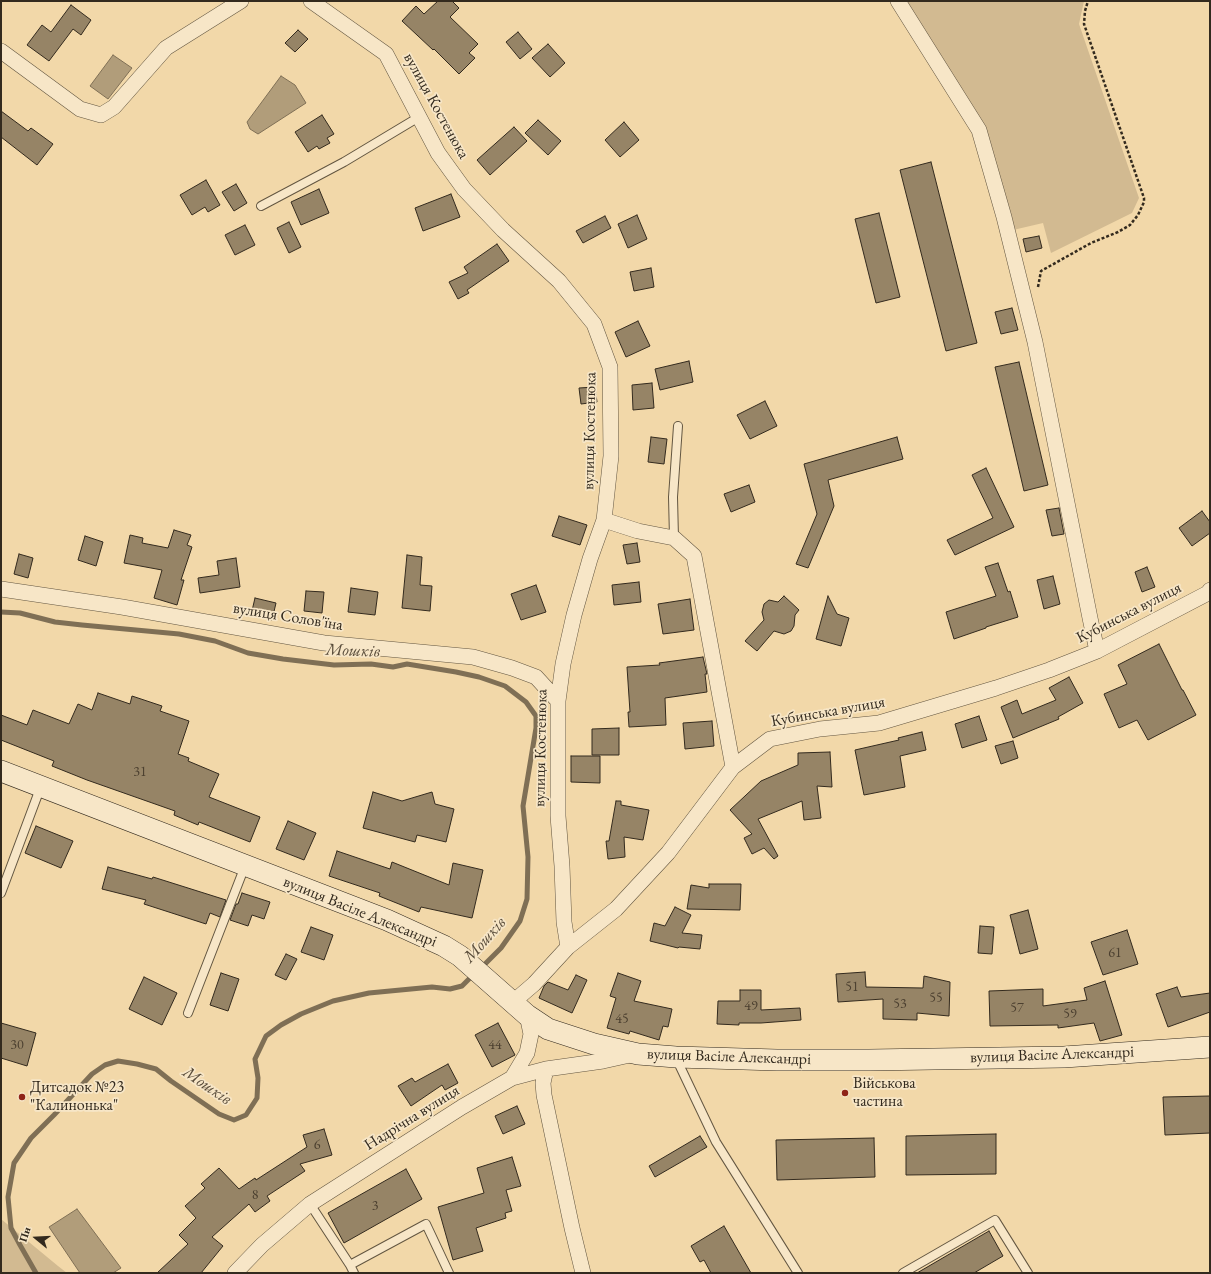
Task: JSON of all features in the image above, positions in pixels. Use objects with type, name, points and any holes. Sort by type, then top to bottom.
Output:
[{"type":"main road","name":"вулиця Васіле Александрі","points":[[1,771],[387,920],[444,946],[460,956],[520,1009],[548,1029],[594,1044],[638,1054],[676,1057],[777,1060],[1064,1057],[1210,1047]]},
{"type":"street","points":[[1,51],[80,109],[101,116],[114,107],[166,48],[241,1]]},
{"type":"street","name":"вулиця Костенюка","points":[[310,1],[386,54],[438,153],[464,190],[503,230],[559,281],[594,324],[610,367],[611,456],[604,520],[590,558],[574,615],[563,664],[558,701],[558,816],[564,922],[568,947]]},
{"type":"street","points":[[898,1],[979,130],[1004,217],[1035,342],[1097,651]]},
{"type":"street","points":[[604,520],[638,531],[674,538],[694,556],[733,767]]},
{"type":"street","name":"вулиця Солов'їна","points":[[1,589],[122,607],[324,643],[473,657],[512,668],[536,677],[558,701]]},
{"type":"street","name":"Кубинська вулиця","points":[[520,1009],[534,984],[568,947],[616,908],[668,852],[733,767],[770,739],[820,729],[879,723],[996,688],[1049,670],[1097,651],[1208,593],[1210,590]]},
{"type":"street","points":[[512,1078],[527,1053],[531,1034],[520,1009]]},
{"type":"street","name":"Надрічна вулиця","points":[[235,1273],[262,1245],[310,1204],[462,1107],[512,1078],[546,1069],[638,1054]]},
{"type":"street","points":[[546,1069],[543,1082],[544,1095],[583,1273]]},
{"type":"lane","points":[[262,206],[344,162],[419,117]]},
{"type":"lane","points":[[674,538],[673,497],[678,426]]},
{"type":"lane","points":[[1,893],[41,786]]},
{"type":"lane","points":[[188,1013],[245,865]]},
{"type":"lane","points":[[676,1057],[716,1142],[798,1273]]},
{"type":"lane","points":[[310,1204],[354,1273]]},
{"type":"lane","points":[[903,1273],[996,1220],[1028,1273]]},
{"type":"lane","points":[[350,1265],[426,1224],[449,1273]]},
{"type":"path","points":[[1036,294],[1041,271],[1091,243],[1118,232],[1130,225],[1138,216],[1144,202],[1144,198],[1084,24],[1085,11],[1088,1]]},
{"type":"shaded area","points":[[906,1],[1084,1],[1079,24],[1139,198],[1132,213],[1051,253],[1043,223],[1013,230],[985,129]]},
{"type":"shaded area","points":[[113,55],[132,68],[108,99],[90,86]]},
{"type":"shaded area","points":[[281,76],[295,85],[306,103],[258,134],[250,129],[247,122]]},
{"type":"shaded area","points":[[77,1209],[121,1268],[113,1273],[80,1273],[49,1227]]},
{"type":"shaded area","points":[[1,1219],[58,1266],[67,1273],[1,1273]]},
{"type":"building","points":[[438,1],[452,1],[459,8],[450,17],[478,44],[469,53],[475,58],[459,74],[434,49],[433,50],[402,21],[416,6],[424,14]]},
{"type":"building","points":[[71,5],[91,20],[81,35],[73,29],[49,61],[27,45],[42,25],[51,32]]},
{"type":"building","points":[[298,30],[308,39],[295,52],[285,43]]},
{"type":"building","points":[[518,32],[532,49],[520,59],[506,42]]},
{"type":"building","points":[[548,44],[565,63],[550,77],[532,58]]},
{"type":"building","points":[[1,111],[28,131],[31,128],[53,144],[37,165],[1,137]]},
{"type":"building","points":[[322,115],[334,134],[327,138],[330,143],[319,149],[317,146],[308,152],[295,132]]},
{"type":"building","points":[[538,120],[561,141],[548,155],[525,133]]},
{"type":"building","points":[[624,122],[639,140],[620,157],[605,140]]},
{"type":"building","points":[[514,127],[527,141],[490,175],[477,160]]},
{"type":"building","points":[[931,162],[977,343],[946,351],[900,170]]},
{"type":"building","points":[[206,180],[220,205],[208,212],[205,207],[192,215],[180,195]]},
{"type":"building","points":[[236,184],[247,203],[234,211],[222,192]]},
{"type":"building","points":[[319,189],[329,213],[301,225],[291,202]]},
{"type":"building","points":[[451,194],[460,217],[423,231],[415,208]]},
{"type":"building","points":[[879,213],[900,297],[876,303],[855,219]]},
{"type":"building","points":[[637,215],[647,239],[628,248],[618,224]]},
{"type":"building","points":[[605,216],[611,228],[583,243],[576,231]]},
{"type":"building","points":[[289,222],[301,247],[289,253],[277,228]]},
{"type":"building","points":[[245,225],[255,245],[235,255],[225,235]]},
{"type":"building","points":[[1039,236],[1042,248],[1026,252],[1023,239]]},
{"type":"building","points":[[497,244],[509,261],[467,290],[469,293],[458,299],[449,282],[468,273],[464,267]]},
{"type":"building","points":[[651,268],[654,287],[634,291],[630,272]]},
{"type":"building","points":[[1012,308],[1018,330],[1001,334],[995,312]]},
{"type":"building","points":[[638,321],[650,346],[626,357],[615,332]]},
{"type":"building","points":[[689,361],[693,382],[660,390],[655,369]]},
{"type":"building","points":[[1019,362],[1048,485],[1024,491],[995,367]]},
{"type":"building","points":[[652,383],[654,408],[633,410],[632,385]]},
{"type":"building","points":[[595,387],[597,402],[581,404],[579,388]]},
{"type":"building","points":[[765,401],[777,426],[750,439],[737,415]]},
{"type":"building","points":[[651,437],[667,439],[664,464],[648,462]]},
{"type":"building","points":[[897,437],[903,459],[828,480],[834,506],[808,568],[796,564],[817,514],[804,464]]},
{"type":"building","points":[[986,468],[1014,527],[955,555],[947,540],[993,518],[972,475]]},
{"type":"building","points":[[749,485],[755,502],[731,512],[724,494]]},
{"type":"building","points":[[1059,508],[1064,534],[1052,536],[1046,510]]},
{"type":"building","points":[[1202,511],[1210,522],[1210,533],[1192,546],[1179,528]]},
{"type":"building","points":[[559,516],[587,525],[580,545],[552,536]]},
{"type":"building","points":[[174,530],[191,535],[187,545],[192,547],[181,580],[184,580],[177,605],[154,598],[162,570],[124,563],[130,535],[143,538],[142,543],[168,548]]},
{"type":"building","points":[[85,536],[103,542],[96,566],[78,560]]},
{"type":"building","points":[[637,543],[640,562],[627,564],[623,545]]},
{"type":"building","points":[[19,554],[33,558],[28,578],[14,574]]},
{"type":"building","points":[[407,555],[422,557],[420,585],[432,586],[430,611],[402,608]]},
{"type":"building","points":[[236,558],[240,587],[200,593],[198,578],[219,575],[217,561]]},
{"type":"building","points":[[998,563],[1008,592],[1010,591],[1018,617],[954,639],[946,612],[996,596],[985,567]]},
{"type":"building","points":[[1147,567],[1155,587],[1142,592],[1135,572]]},
{"type":"building","points":[[1053,576],[1060,604],[1044,609],[1037,580]]},
{"type":"building","points":[[639,582],[641,602],[614,605],[612,585]]},
{"type":"building","points":[[536,585],[546,612],[521,620],[511,594]]},
{"type":"building","points":[[351,588],[378,592],[375,615],[348,612]]},
{"type":"building","points":[[306,591],[324,592],[322,613],[304,611]]},
{"type":"building","points":[[784,596],[799,610],[795,615],[794,626],[791,631],[784,634],[774,631],[757,651],[745,641],[764,620],[762,612],[764,604],[769,600],[778,602]]},
{"type":"building","points":[[828,596],[837,614],[849,618],[841,646],[816,639]]},
{"type":"building","points":[[255,598],[276,603],[272,620],[251,615]]},
{"type":"building","points":[[690,599],[694,630],[663,634],[658,604]]},
{"type":"building","points":[[1159,644],[1196,715],[1148,740],[1137,720],[1119,728],[1104,694],[1127,684],[1118,665]]},
{"type":"building","points":[[703,657],[707,674],[705,674],[707,692],[665,698],[666,725],[629,727],[628,712],[630,712],[627,667],[660,665],[659,663]]},
{"type":"building","points":[[1069,677],[1083,703],[1058,717],[1059,719],[1013,738],[1001,707],[1017,700],[1022,714],[1056,700],[1049,688]]},
{"type":"building","points":[[98,693],[130,704],[132,696],[162,706],[160,711],[189,721],[178,754],[189,758],[188,761],[219,774],[209,797],[260,817],[250,842],[199,822],[198,825],[174,815],[175,811],[52,766],[54,761],[1,740],[1,715],[27,725],[33,710],[69,724],[78,704],[92,710]]},
{"type":"building","points":[[979,716],[987,740],[962,748],[955,724]]},
{"type":"building","points":[[712,721],[714,746],[685,749],[683,723]]},
{"type":"building","points":[[619,728],[619,755],[592,755],[592,729]]},
{"type":"building","points":[[922,732],[926,750],[900,756],[905,787],[864,795],[855,750],[899,740],[898,738]]},
{"type":"building","points":[[1013,741],[1018,758],[1001,764],[995,746]]},
{"type":"building","points":[[830,752],[832,787],[817,786],[821,818],[804,820],[802,801],[758,819],[778,856],[774,859],[764,848],[752,854],[744,838],[752,834],[730,810],[761,781],[798,765],[798,753]]},
{"type":"building","points":[[571,756],[600,756],[600,783],[571,782]]},
{"type":"building","points":[[373,792],[402,801],[432,792],[435,804],[454,809],[446,842],[417,835],[415,842],[363,828]]},
{"type":"building","points":[[616,801],[621,801],[621,805],[649,810],[643,840],[624,837],[625,857],[608,859],[606,841],[609,841]]},
{"type":"building","points":[[288,821],[316,833],[304,860],[276,849]]},
{"type":"building","points":[[36,826],[73,841],[61,868],[25,853]]},
{"type":"building","points":[[337,851],[390,869],[392,862],[449,885],[453,863],[483,870],[472,918],[421,907],[419,912],[379,896],[380,893],[329,876]]},
{"type":"building","points":[[108,867],[152,879],[153,877],[226,900],[220,917],[210,913],[206,924],[144,904],[146,900],[102,889]]},
{"type":"building","points":[[709,884],[741,884],[740,910],[687,909],[691,885],[709,888]]},
{"type":"building","points":[[242,893],[270,902],[264,919],[252,915],[248,926],[230,920]]},
{"type":"building","points":[[675,907],[691,915],[682,933],[702,935],[700,949],[678,948],[650,941],[654,923],[665,926]]},
{"type":"building","points":[[1028,910],[1038,949],[1020,954],[1010,915]]},
{"type":"building","points":[[980,926],[994,927],[992,954],[978,953]]},
{"type":"building","points":[[311,927],[333,935],[324,960],[301,952]]},
{"type":"building","points":[[1127,930],[1138,964],[1103,975],[1091,942]]},
{"type":"building","points":[[286,954],[297,959],[286,980],[275,975]]},
{"type":"building","points":[[865,972],[866,987],[923,988],[924,976],[950,982],[949,1016],[917,1013],[917,1020],[883,1019],[883,999],[838,1002],[836,974]]},
{"type":"building","points":[[221,973],[239,979],[228,1011],[210,1005]]},
{"type":"building","points":[[618,973],[641,981],[634,1001],[672,1009],[668,1027],[663,1026],[659,1040],[630,1031],[629,1034],[607,1028],[616,998],[610,996]]},
{"type":"building","points":[[576,975],[587,980],[572,1013],[539,998],[544,986],[548,982],[568,990]]},
{"type":"building","points":[[144,977],[177,993],[162,1025],[129,1009]]},
{"type":"building","points":[[1105,981],[1122,1035],[1100,1041],[1094,1023],[1058,1028],[1058,1025],[990,1026],[989,991],[1043,989],[1043,1006],[1087,1000],[1084,988]]},
{"type":"building","points":[[1177,987],[1181,997],[1210,993],[1210,1012],[1168,1027],[1156,994]]},
{"type":"building","points":[[740,990],[761,990],[761,1010],[800,1008],[801,1020],[739,1023],[739,1025],[717,1024],[718,1001],[740,1001]]},
{"type":"building","points":[[1,1023],[36,1033],[27,1066],[1,1058]]},
{"type":"building","points":[[498,1023],[515,1055],[492,1067],[475,1035]]},
{"type":"building","points":[[448,1064],[458,1083],[445,1090],[442,1085],[411,1106],[398,1086],[412,1078],[415,1082]]},
{"type":"building","points":[[1210,1096],[1210,1133],[1165,1135],[1163,1097]]},
{"type":"building","points":[[517,1106],[525,1124],[503,1134],[495,1116]]},
{"type":"building","points":[[324,1129],[332,1155],[300,1164],[305,1171],[267,1196],[270,1201],[255,1212],[249,1204],[212,1237],[223,1246],[201,1273],[157,1273],[188,1244],[179,1235],[196,1218],[185,1206],[205,1188],[201,1184],[219,1168],[239,1189],[255,1178],[256,1180],[307,1147],[303,1135]]},
{"type":"building","points":[[996,1134],[996,1174],[906,1175],[906,1136]]},
{"type":"building","points":[[700,1136],[707,1147],[655,1177],[649,1166]]},
{"type":"building","points":[[874,1138],[875,1177],[777,1180],[776,1140]]},
{"type":"building","points":[[512,1157],[521,1186],[506,1190],[512,1211],[505,1213],[506,1218],[476,1228],[483,1251],[453,1260],[438,1207],[484,1193],[477,1168]]},
{"type":"building","points":[[406,1169],[422,1199],[344,1243],[328,1213]]},
{"type":"building","points":[[724,1226],[751,1273],[711,1273],[704,1260],[700,1262],[691,1246]]},
{"type":"building","points":[[989,1231],[1003,1256],[974,1273],[917,1273]]},
{"type":"waterway","name":"Мошків","points":[[1,612],[20,613],[55,622],[179,634],[215,641],[248,653],[283,659],[334,665],[371,664],[393,667],[407,664],[479,677],[505,686],[526,702],[536,716],[536,728],[523,806],[528,857],[527,899],[520,921],[501,948],[481,968]]},
{"type":"waterway","name":"Мошків","points":[[36,1273],[11,1228],[8,1197],[14,1163],[31,1138],[92,1074],[105,1065],[118,1061],[156,1069],[219,1114],[234,1120],[246,1115],[257,1098],[258,1078],[255,1059],[266,1036],[281,1025],[301,1014],[333,1001],[369,993],[432,987],[450,989],[462,986],[473,975]]},
{"type":"place","name":"Військова частина","points":[[845,1093]]},
{"type":"place","name":"Дитсадок №23 \"Калинонька\"","points":[[22,1097]]}]
